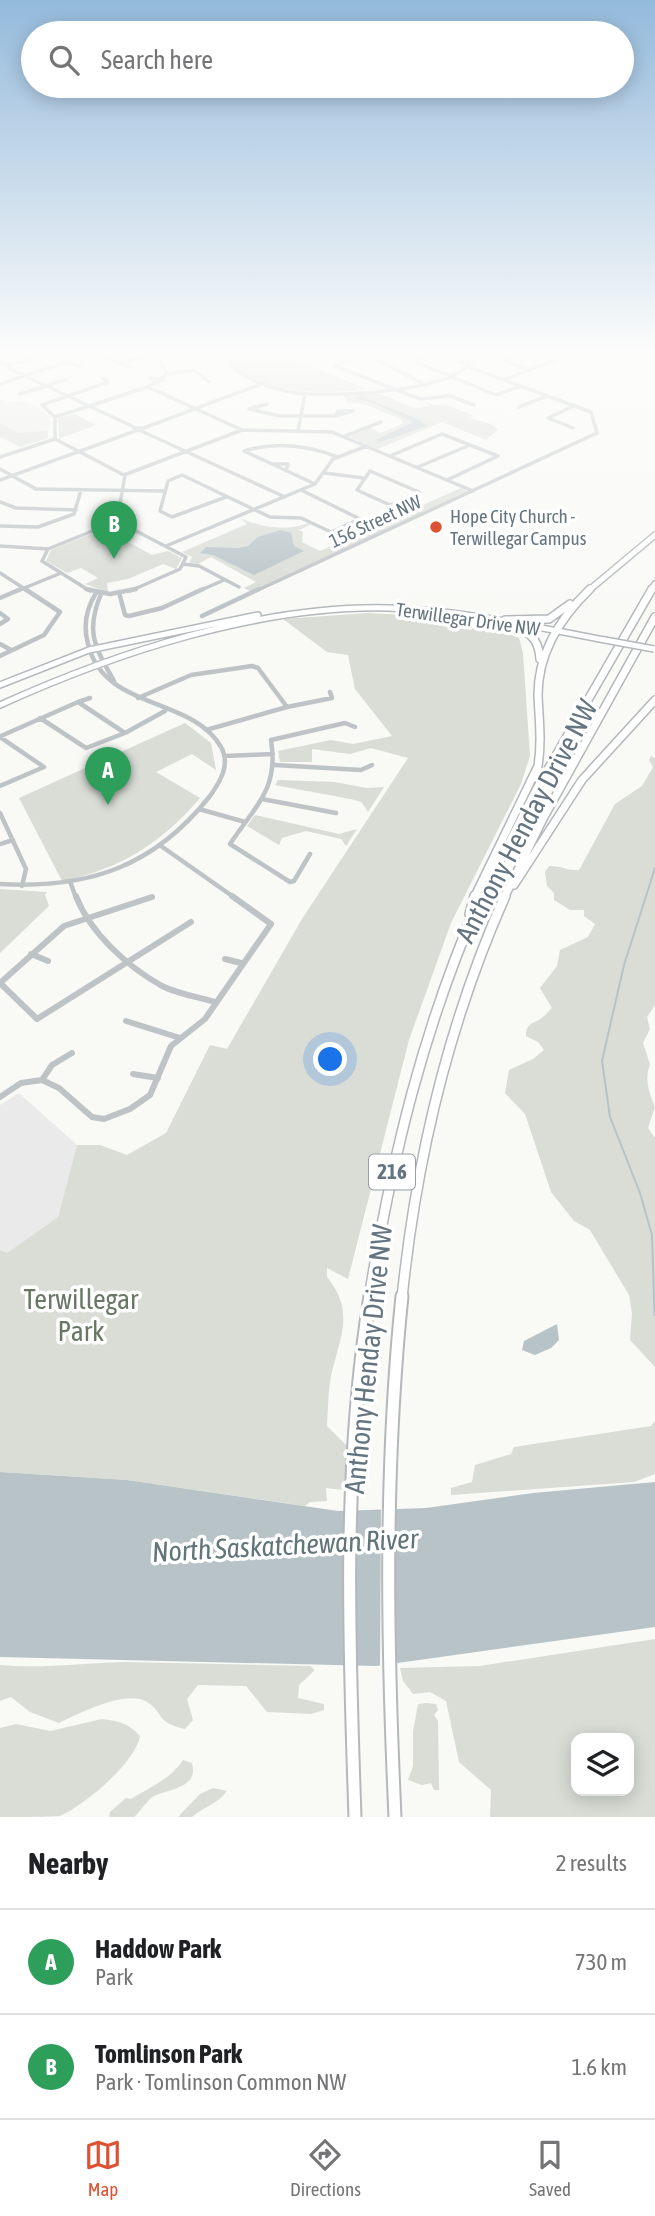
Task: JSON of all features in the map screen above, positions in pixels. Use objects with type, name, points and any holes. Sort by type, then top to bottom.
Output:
[{"type":"highway","points":[[504,621],[538,622],[552,619],[655,535]]},
{"type":"highway","name":"Anthony Henday Drive NW","points":[[355,1817],[350,1591],[357,1424],[381,1224],[399,1136],[437,1004],[467,929],[507,848],[655,584]]},
{"type":"highway","points":[[467,929],[473,900],[538,766],[542,742],[538,682],[542,662],[583,594]]},
{"type":"highway","name":"Anthony Henday Drive NW","points":[[394,1817],[386,1588],[391,1423],[401,1295],[429,1128],[462,1007],[503,902],[540,827],[655,617]]},
{"type":"highway","points":[[504,621],[535,636],[540,642],[542,662]]},
{"type":"highway","points":[[503,902],[582,780],[655,700]]},
{"type":"main road","name":"Terwillegar Drive NW","points":[[0,685],[91,649],[250,616],[323,608],[410,607],[655,648]]},
{"type":"main road","name":"Terwillegar Drive NW","points":[[0,705],[193,634],[302,612],[413,610],[504,621]]},
{"type":"street","points":[[0,457],[55,439],[124,475],[127,477],[117,521]]},
{"type":"street","points":[[0,479],[110,439]]},
{"type":"street","points":[[162,439],[285,497]]},
{"type":"street","points":[[124,475],[219,439]]},
{"type":"street","points":[[351,439],[473,491]]},
{"type":"street","points":[[390,456],[431,439]]},
{"type":"street","points":[[447,480],[498,457],[454,439]]},
{"type":"street","name":"156 Street NW","points":[[202,616],[586,439]]},
{"type":"street","points":[[418,467],[470,445]]},
{"type":"street","points":[[315,484],[286,471],[288,464],[271,464],[244,451],[257,446],[318,448],[338,457]]},
{"type":"street","points":[[166,546],[315,484],[338,457],[367,446]]},
{"type":"street","points":[[0,470],[36,489],[164,491]]},
{"type":"street","points":[[370,471],[419,492],[390,505],[357,490],[363,478],[370,471]]},
{"type":"street","points":[[325,473],[363,478]]},
{"type":"street","points":[[226,497],[172,517],[160,511],[167,497],[164,491],[168,481],[182,475],[270,517],[302,519],[331,532]]},
{"type":"street","points":[[0,526],[38,527],[74,514],[81,490]]},
{"type":"street","points":[[301,490],[360,519],[323,535]]},
{"type":"street","points":[[0,502],[16,508],[76,510]]},
{"type":"street","points":[[0,547],[48,549],[117,521],[186,557],[178,571],[119,592],[98,593],[42,561],[48,549]]},
{"type":"street","points":[[183,564],[199,566],[239,587]]},
{"type":"street","points":[[0,573],[60,612],[44,635],[0,656]]},
{"type":"street","points":[[0,598],[61,573]]},
{"type":"street","points":[[119,592],[125,615],[130,616],[162,608],[224,580]]},
{"type":"street","points":[[0,884],[72,884],[107,874],[161,846],[181,831],[221,781],[224,758],[218,743],[206,730],[138,698],[114,681],[100,666],[91,649],[85,626],[90,602],[98,593]]},
{"type":"street","points":[[0,613],[8,619],[0,624]]},
{"type":"street","points":[[0,643],[11,650]]},
{"type":"street","points":[[138,698],[185,676],[252,666],[258,668],[287,707]]},
{"type":"street","points":[[206,730],[236,719],[332,698],[330,692]]},
{"type":"street","points":[[0,786],[44,767],[1,737],[90,698]]},
{"type":"street","points":[[78,702],[125,733]]},
{"type":"street","points":[[40,718],[85,748],[125,733],[165,711]]},
{"type":"street","points":[[310,854],[294,881],[287,882],[230,844],[272,781],[275,765],[271,742],[273,738],[345,723],[355,727]]},
{"type":"street","points":[[224,758],[273,754]]},
{"type":"street","points":[[275,765],[328,766],[361,771],[372,765]]},
{"type":"street","points":[[262,799],[336,813]]},
{"type":"street","points":[[198,810],[245,822]]},
{"type":"street","points":[[0,813],[26,869],[22,886]]},
{"type":"street","points":[[0,844],[13,840]]},
{"type":"street","points":[[0,1097],[21,1083],[42,1080],[59,1088],[92,1117],[104,1119],[142,1102],[156,1087],[171,1046],[201,1023],[271,924],[161,846]]},
{"type":"street","points":[[72,884],[94,933],[163,986],[215,1002]]},
{"type":"street","points":[[152,897],[85,918],[57,930],[0,983],[37,1019],[191,922]]},
{"type":"street","points":[[31,954],[48,961]]},
{"type":"street","points":[[225,958],[241,963]]},
{"type":"street","points":[[126,1021],[180,1038]]},
{"type":"street","points":[[42,1080],[59,1058],[72,1053]]},
{"type":"street","points":[[133,1074],[158,1078]]},
{"type":"shaded area","points":[[19,1093],[77,1145],[58,1217],[7,1253],[0,1250],[0,1105]]},
{"type":"green space","points":[[4,439],[46,439],[20,447]]},
{"type":"green space","points":[[353,439],[402,439],[378,449]]},
{"type":"green space","points":[[461,488],[467,491],[252,592],[244,588],[256,582],[211,557],[198,564],[189,563],[192,557],[182,552],[247,524],[240,518],[273,527],[308,523],[310,525],[299,530],[303,532],[302,542],[320,551]]},
{"type":"green space","points":[[116,524],[127,530],[117,536],[152,555],[168,551],[182,558],[176,569],[163,564],[128,579],[107,583],[108,592],[85,584],[98,578],[81,568],[67,573],[46,561],[51,550]]},
{"type":"green space","name":"Terwillegar Park","points":[[368,613],[464,622],[519,638],[523,653],[530,756],[521,784],[451,923],[409,1040],[348,1279],[327,1268],[327,1277],[336,1290],[343,1315],[343,1327],[330,1381],[327,1426],[347,1446],[344,1490],[326,1488],[327,1501],[310,1502],[305,1506],[127,1480],[0,1472],[0,1250],[7,1253],[58,1217],[77,1145],[100,1145],[127,1155],[166,1133],[210,1045],[227,1049],[302,919],[408,758],[371,748],[350,754],[312,749],[312,762],[280,762],[278,751],[331,740],[353,744],[392,736],[355,689],[348,655],[327,652],[283,619]]},
{"type":"green space","points":[[185,723],[211,743],[216,770],[192,754],[156,772],[200,798],[171,828],[139,852],[102,870],[62,881],[19,798]]},
{"type":"green space","points":[[651,756],[655,758],[655,1005],[647,1017],[650,1029],[643,1043],[650,1064],[647,1081],[655,1107],[648,1128],[655,1138],[655,1367],[630,1340],[632,1313],[629,1295],[590,1230],[574,1221],[551,1192],[525,1114],[505,1093],[509,1070],[533,1059],[544,1050],[538,1042],[526,1036],[526,1031],[529,1025],[541,1019],[552,1008],[540,988],[557,966],[560,950],[588,937],[595,924],[584,916],[584,910],[570,910],[554,900],[554,893],[547,886],[545,872],[549,866],[579,870],[615,804],[642,786],[653,767],[649,760]]},
{"type":"green space","points":[[278,780],[335,782],[366,788],[384,787],[368,812],[361,802],[275,785]]},
{"type":"green space","points":[[255,815],[339,834],[357,829],[346,846],[341,839],[306,831],[282,838],[279,845],[247,826]]},
{"type":"green space","points":[[0,889],[47,892],[45,895],[49,906],[0,953]]},
{"type":"green space","points":[[655,1421],[655,1474],[634,1482],[451,1495],[451,1488],[472,1482],[475,1465],[511,1454],[514,1447],[651,1426]]},
{"type":"green space","points":[[655,1639],[655,1817],[490,1817],[491,1790],[459,1762],[446,1701],[430,1692],[413,1694],[403,1681],[400,1668],[480,1666]]},
{"type":"green space","points":[[124,1662],[310,1666],[315,1670],[299,1685],[298,1698],[324,1704],[324,1710],[311,1714],[267,1712],[246,1686],[198,1685],[187,1699],[193,1720],[185,1729],[164,1720],[153,1706],[138,1699],[102,1704],[59,1723],[30,1712],[11,1697],[0,1701],[0,1665],[46,1666]]},
{"type":"green space","points":[[418,1704],[436,1704],[438,1710],[434,1715],[438,1721],[439,1790],[434,1790],[431,1783],[422,1785],[408,1780],[413,1766],[413,1731]]},
{"type":"green space","points":[[102,1719],[123,1723],[140,1736],[129,1758],[108,1782],[82,1803],[60,1816],[0,1817],[0,1728],[16,1724],[50,1731]]},
{"type":"green space","points":[[183,1760],[192,1763],[193,1771],[187,1783],[154,1796],[134,1817],[109,1817],[110,1812],[126,1798],[131,1799],[160,1782]]},
{"type":"green space","points":[[213,1788],[227,1791],[192,1817],[178,1817],[200,1794]]},
{"type":"water","points":[[281,530],[291,533],[294,546],[304,551],[254,575],[213,555],[200,553],[206,547],[248,546],[258,537]]},
{"type":"water","points":[[557,1324],[559,1340],[551,1348],[535,1355],[522,1350],[524,1341]]},
{"type":"water","name":"North Saskatchewan River","points":[[0,1472],[127,1480],[338,1511],[426,1508],[533,1493],[655,1482],[655,1627],[376,1666],[0,1657]]},
{"type":"pier","points":[[381,1506],[394,1506],[395,1667],[380,1669]]},
{"type":"waterway","points":[[654,1298],[652,1235],[640,1193],[610,1117],[602,1061],[624,965],[655,868]]},
{"type":"waterway","points":[[654,1296],[655,1315]]},
{"type":"place","name":"Hope City Church - Terwillegar Campus","points":[[436,527]]},
{"type":"place","name":"Tomlinson Park","points":[[114,559]]},
{"type":"place","name":"Haddow Park","points":[[108,805]]}]
